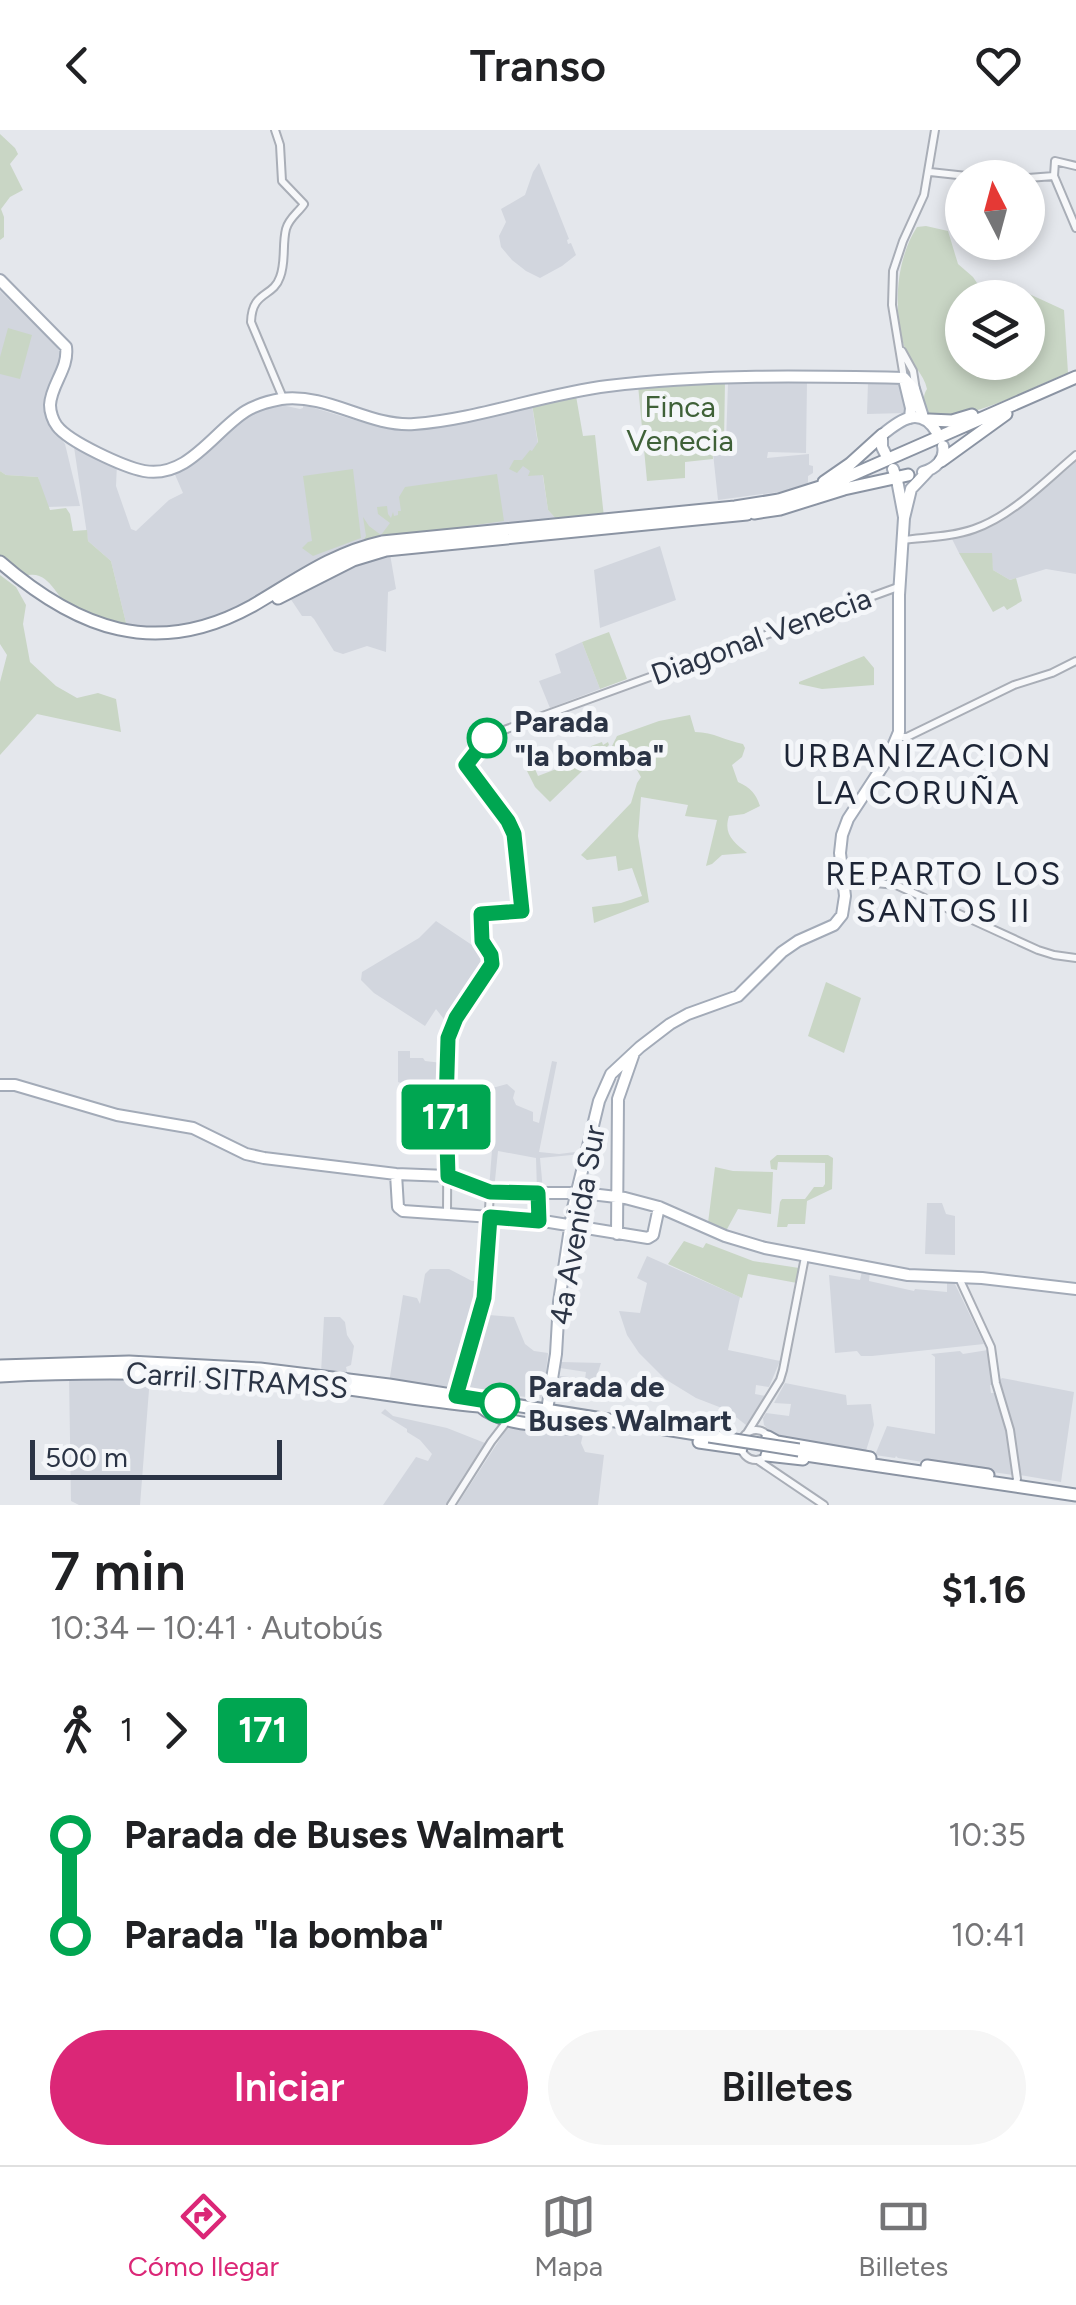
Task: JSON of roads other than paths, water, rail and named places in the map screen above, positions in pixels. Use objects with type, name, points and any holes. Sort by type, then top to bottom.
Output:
[{"type":"highway","points":[[453,538],[637,525],[687,512],[787,498],[836,482],[1076,378]]},
{"type":"highway","points":[[929,423],[952,421],[1032,397]]},
{"type":"highway","points":[[941,461],[1032,397]]},
{"type":"highway","points":[[754,513],[829,491],[1032,397]]},
{"type":"highway","points":[[787,498],[833,476],[882,434]]},
{"type":"highway","points":[[0,565],[47,600],[78,616],[122,630],[168,632],[228,617],[318,565],[387,541],[754,513],[794,505],[895,469]]},
{"type":"highway","points":[[0,1371],[129,1362],[260,1369],[547,1410],[663,1436],[740,1448]]},
{"type":"highway","points":[[0,1371],[230,1377],[323,1386],[641,1428],[882,1466]]},
{"type":"highway","points":[[476,1406],[509,1420],[568,1428],[583,1422]]},
{"type":"highway","points":[[641,1428],[650,1424],[746,1434]]},
{"type":"highway","points":[[768,1436],[776,1442],[1076,1491]]},
{"type":"highway","points":[[799,1452],[870,1458]]},
{"type":"highway","points":[[764,1460],[957,1474]]},
{"type":"main road","points":[[0,280],[66,347],[67,360],[50,404],[57,426],[77,442],[147,471],[173,468],[242,414],[283,399],[316,400],[380,421],[412,424],[610,386],[758,378],[904,378],[910,366]]},
{"type":"main road","points":[[758,378],[772,382],[810,378]]},
{"type":"main road","points":[[772,382],[792,378]]},
{"type":"main road","points":[[904,378],[912,385],[929,423]]},
{"type":"main road","points":[[904,378],[910,418]]},
{"type":"main road","points":[[904,518],[895,469],[882,447],[882,434],[910,418],[929,423]]},
{"type":"main road","points":[[844,880],[840,853],[844,829],[898,737],[904,518],[911,489],[941,461],[943,446]]},
{"type":"main road","points":[[895,469],[928,471]]},
{"type":"main road","name":"4a Avenida Sur","points":[[547,1410],[571,1226],[602,1091],[634,1052],[679,1018],[738,996],[782,952],[839,922],[844,910],[844,880]]},
{"type":"main road","points":[[617,1234],[618,1099],[624,1067]]},
{"type":"main road","points":[[0,1085],[15,1085],[118,1115],[193,1128],[252,1156],[396,1174],[448,1176],[490,1192],[617,1196],[658,1207],[737,1240],[805,1256],[908,1275],[1076,1289]]},
{"type":"main road","points":[[396,1174],[401,1210],[539,1221],[650,1238],[658,1207]]},
{"type":"main road","points":[[538,1193],[539,1221]]},
{"type":"main road","points":[[451,1397],[476,1406]]},
{"type":"street","points":[[275,130],[282,181],[303,206],[287,225],[281,277],[254,304],[251,322],[283,399]]},
{"type":"street","points":[[904,378],[892,306],[893,271],[924,196],[935,130]]},
{"type":"street","points":[[1076,166],[1055,160],[1054,176],[1076,228]]},
{"type":"street","points":[[930,172],[945,174]]},
{"type":"street","points":[[1045,177],[1054,176]]},
{"type":"street","points":[[899,346],[910,366],[918,398]]},
{"type":"street","points":[[903,540],[978,527],[1012,508],[1076,456]]},
{"type":"street","name":"Diagonal Venecia","points":[[448,1176],[448,1038],[456,1018],[492,964],[482,941],[481,914],[522,911],[516,839],[508,821],[466,765],[482,742],[493,734],[900,586]]},
{"type":"street","points":[[898,737],[907,738],[1014,685],[1076,661]]},
{"type":"street","points":[[844,880],[896,885],[1038,950],[1076,958]]},
{"type":"street","points":[[448,1176],[448,1214]]},
{"type":"street","points":[[451,1397],[484,1298],[490,1192]]},
{"type":"street","points":[[805,1256],[780,1380],[740,1448],[747,1458],[764,1460],[824,1505]]},
{"type":"street","points":[[958,1278],[991,1347],[996,1383],[1010,1430],[1016,1483]]},
{"type":"street","points":[[759,1412],[760,1424],[771,1445],[764,1460]]},
{"type":"street","points":[[492,1416],[498,1433]]},
{"type":"street","points":[[452,1505],[509,1420]]},
{"type":"street","points":[[746,1434],[757,1430],[768,1436]]},
{"type":"place","name":"Parada \"la bomba\"","points":[[487,738]]},
{"type":"place","name":"Parada de Buses Walmart","points":[[500,1403]]},
{"type":"district","name":"URBANIZACION LA CORUÑA","points":[[918,774]]},
{"type":"district","name":"REPARTO LOS SANTOS II","points":[[944,892]]},
{"type":"park label","name":"Finca Venecia","points":[[680,423]]}]
